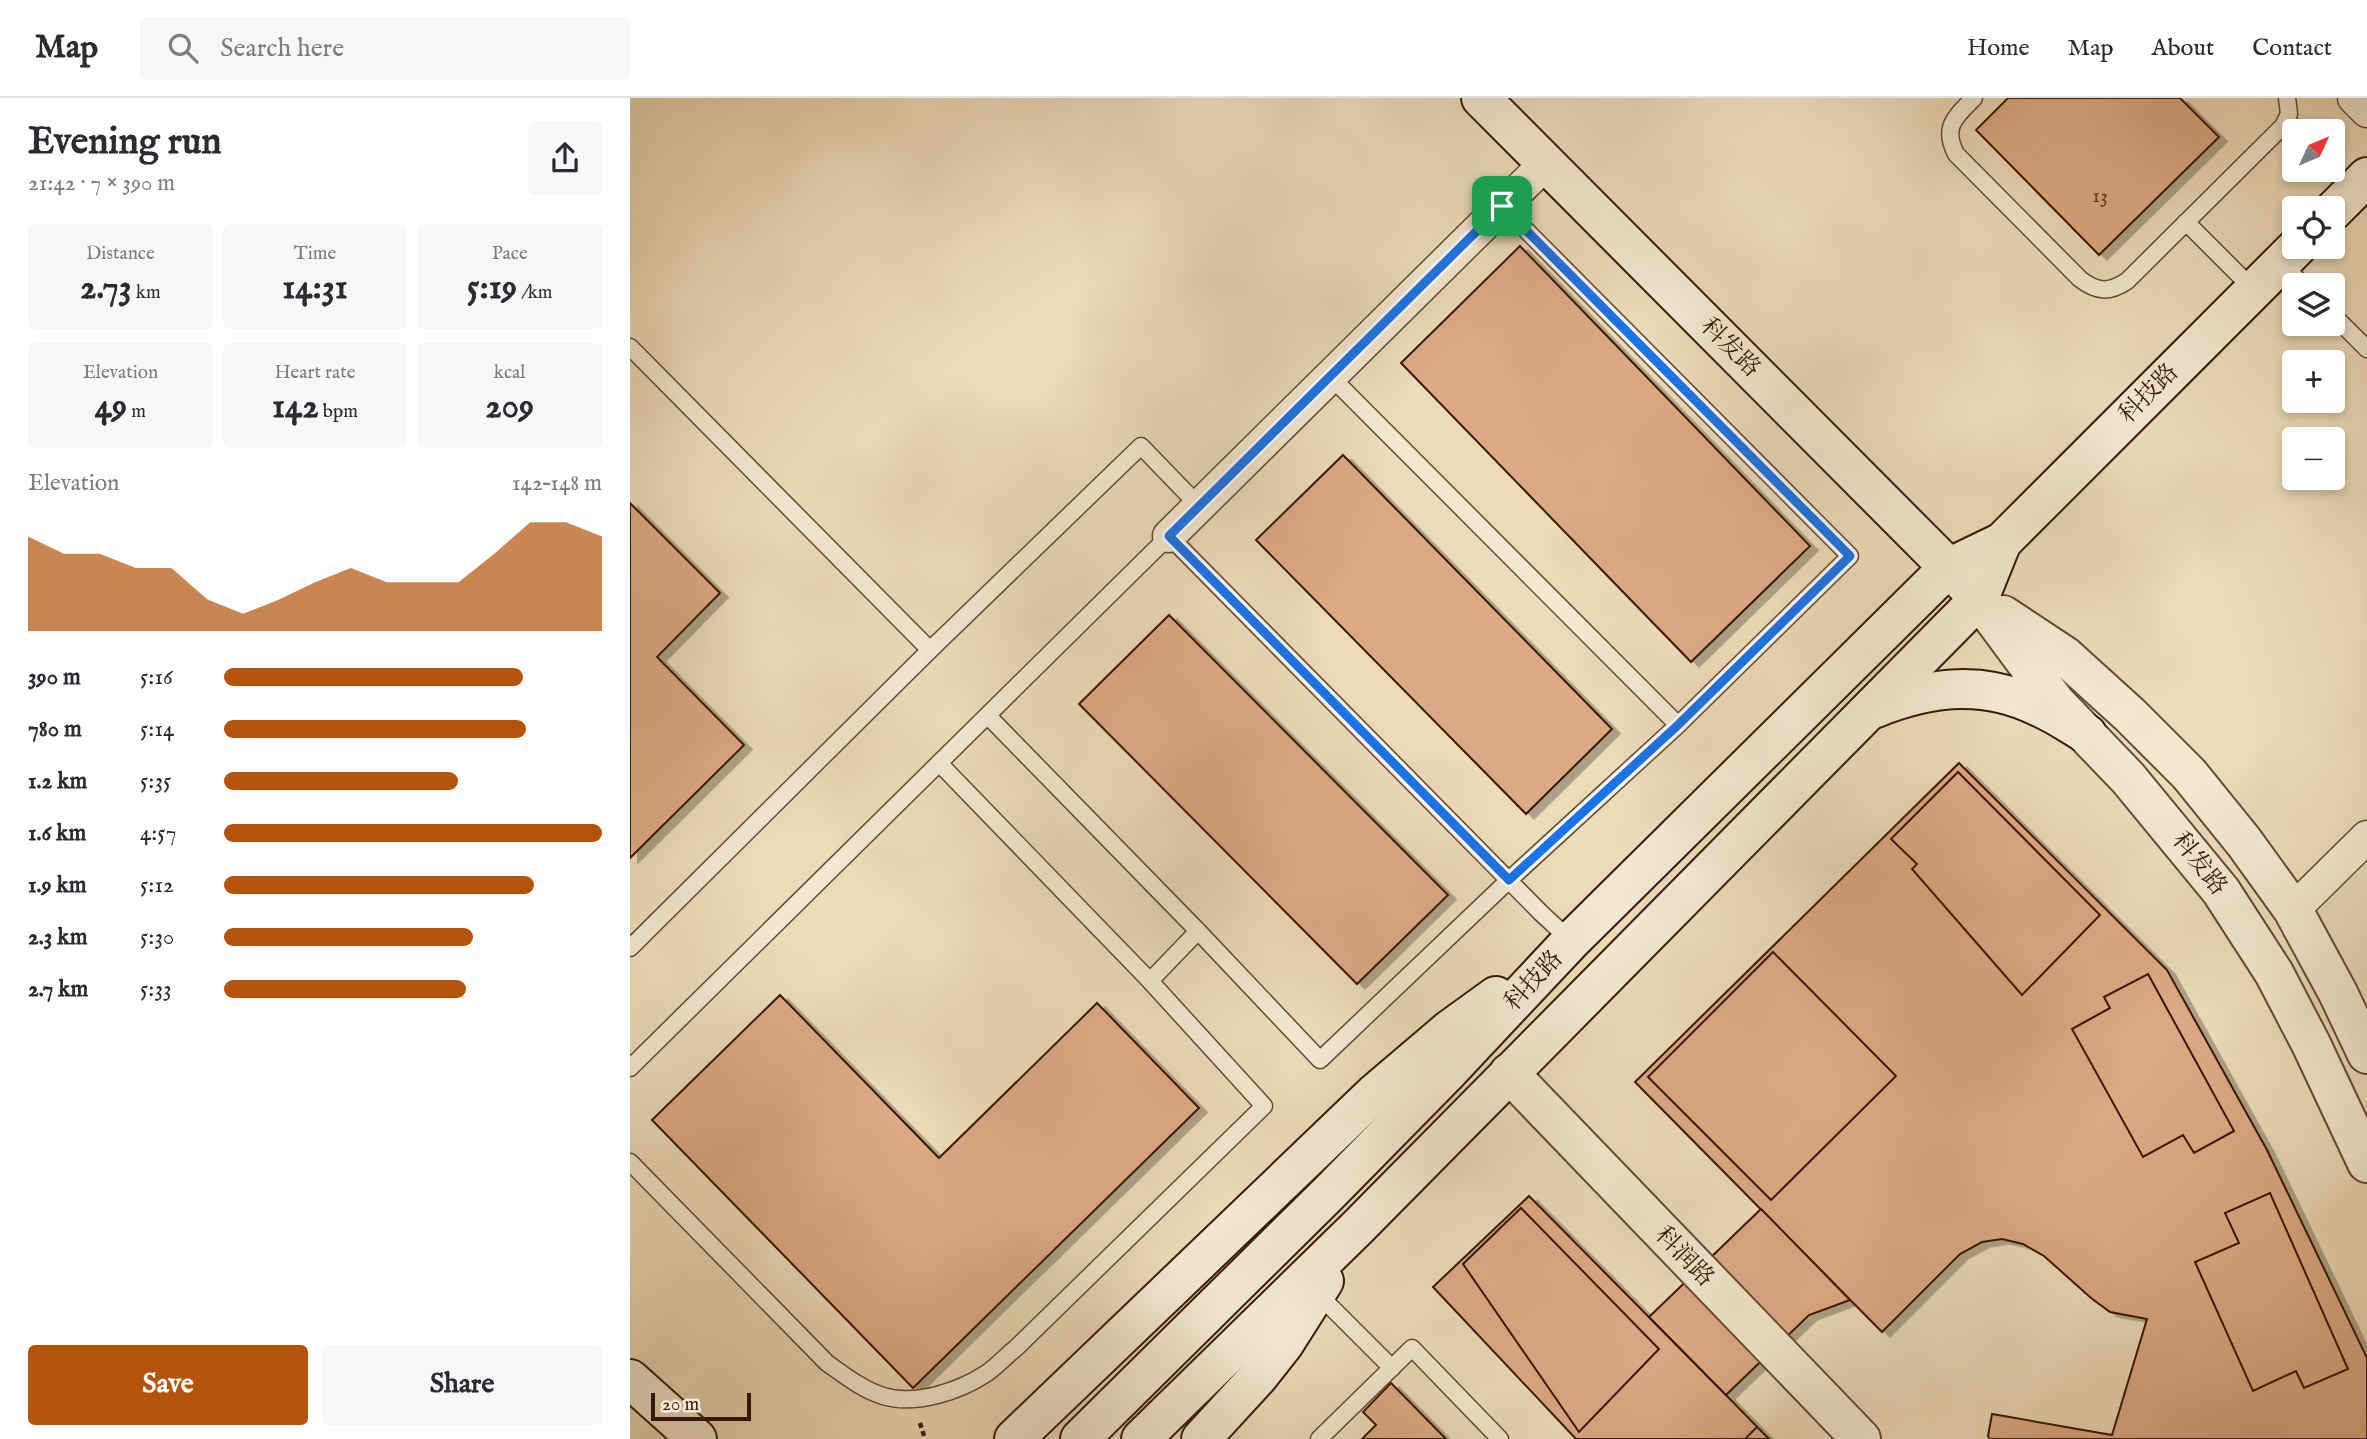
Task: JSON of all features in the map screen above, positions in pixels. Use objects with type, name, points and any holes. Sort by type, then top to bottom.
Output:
[{"type":"main road","name":"科发路","points":[[1481,98],[1979,599],[2056,703],[2128,778],[2185,845],[2221,891],[2274,973],[2367,1163]]},
{"type":"main road","points":[[2345,199],[2367,177]]},
{"type":"main road","name":"科技路","points":[[1080,1439],[1407,1114],[1571,941],[1948,568],[2002,542],[2253,290],[2294,265]]},
{"type":"main road","name":"科技路","points":[[1141,1439],[1357,1228],[1979,599],[2002,542]]},
{"type":"main road","name":"科发路","points":[[1979,599],[2065,656],[2189,774],[2244,842],[2293,910],[2367,1054]]},
{"type":"main road","points":[[1867,711],[1901,698],[1938,689],[1974,688],[2039,706],[2087,734]]},
{"type":"main road","points":[[1014,1439],[1375,1093],[1449,1030],[1571,941]]},
{"type":"main road","name":"科润路","points":[[1509,1073],[1861,1439]]},
{"type":"main road","points":[[1201,1439],[1284,1344],[1357,1228]]},
{"type":"main road","points":[[630,1379],[697,1439]]},
{"type":"street","points":[[2354,98],[2367,111]]},
{"type":"street","points":[[1169,536],[1546,163]]},
{"type":"street","points":[[2293,910],[2367,837]]},
{"type":"lane","points":[[1974,98],[1954,120],[1949,131],[1950,142],[1956,154],[2080,279],[2091,288],[2104,291],[2115,289],[2127,281],[2283,126],[2288,114],[2287,98]]},
{"type":"lane","points":[[988,716],[1320,1060],[1509,880],[1678,725],[1850,556],[1502,206]]},
{"type":"lane","points":[[2186,222],[2253,290]]},
{"type":"lane","points":[[2345,327],[2367,349]]},
{"type":"lane","points":[[630,347],[930,650]]},
{"type":"lane","points":[[1330,376],[1678,725]]},
{"type":"lane","points":[[630,948],[930,650],[1141,446],[1199,506]]},
{"type":"lane","points":[[630,1068],[1169,536],[1571,941]]},
{"type":"lane","points":[[630,1162],[827,1363],[857,1384],[884,1396],[913,1399],[951,1391],[986,1373],[1016,1348],[1264,1106],[1150,981],[940,763]]},
{"type":"lane","points":[[1150,981],[1198,931]]},
{"type":"lane","points":[[1317,1293],[1392,1368]]},
{"type":"lane","points":[[1319,1439],[1412,1348],[1500,1439]]},
{"type":"building","points":[[2008,98],[2180,98],[2219,137],[2099,255],[1976,130]]},
{"type":"building","points":[[1520,246],[1810,546],[1691,662],[1401,363]]},
{"type":"building","points":[[1343,455],[1612,729],[1526,814],[1256,540]]},
{"type":"building","points":[[630,503],[720,593],[657,657],[744,745],[630,858]]},
{"type":"building","points":[[1169,615],[1448,895],[1357,984],[1079,704]]},
{"type":"building","points":[[1959,763],[2167,970],[2267,1150],[2367,1358],[2367,1439],[1990,1439],[1988,1436],[1992,1414],[2112,1435],[2147,1319],[2110,1312],[2044,1256],[2023,1244],[2002,1239],[1982,1242],[1960,1254],[1882,1332],[1635,1082]]},
{"type":"building","points":[[1958,772],[2100,915],[2022,995],[1912,869],[1917,864],[1891,839]]},
{"type":"building","points":[[1773,952],[1896,1076],[1771,1200],[1648,1077]]},
{"type":"building","points":[[2148,974],[2234,1131],[2194,1153],[2183,1135],[2143,1157],[2072,1029],[2110,1008],[2104,997]]},
{"type":"building","points":[[780,995],[939,1158],[1097,1003],[1199,1108],[913,1388],[652,1120]]},
{"type":"building","points":[[2270,1193],[2348,1369],[2304,1388],[2296,1371],[2253,1391],[2195,1262],[2239,1243],[2225,1213]]},
{"type":"building","points":[[1529,1196],[1769,1439],[1576,1439],[1433,1287]]},
{"type":"building","points":[[1521,1208],[1659,1349],[1579,1432],[1463,1264]]},
{"type":"building","points":[[1761,1209],[1850,1300],[1809,1315],[1726,1395],[1649,1317]]},
{"type":"building","points":[[1391,1383],[1446,1439],[1362,1439],[1376,1425],[1363,1412]]},
{"type":"building","points":[[1757,1427],[1769,1439],[1745,1439]]},
{"type":"route","points":[[1502,206],[1850,556],[1678,725],[1509,880],[1169,536],[1502,206]]}]
